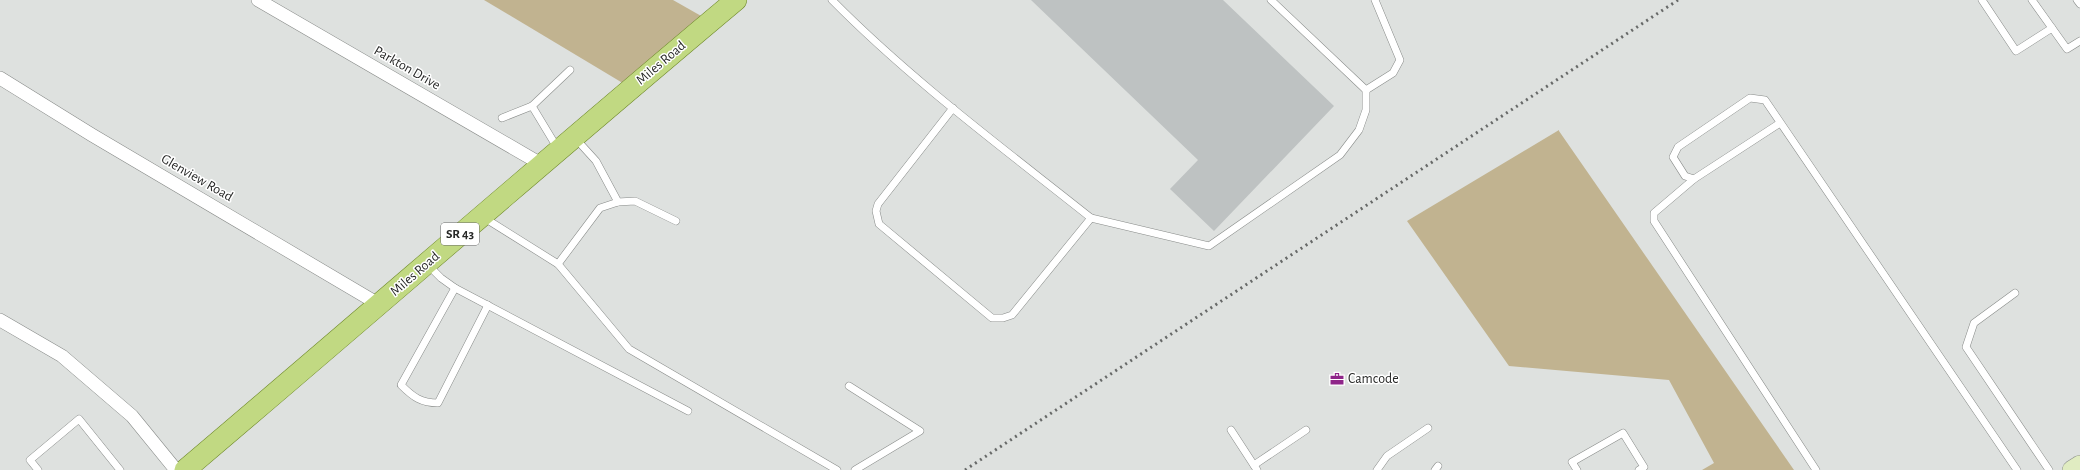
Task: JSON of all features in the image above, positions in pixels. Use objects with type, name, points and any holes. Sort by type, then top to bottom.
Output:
[{"type":"main road","name":"Miles Road","points":[[185,470],[380,304],[541,164],[736,0]]},
{"type":"street","name":"Parkton Drive","points":[[258,0],[541,164]]},
{"type":"street","name":"Glenview Road","points":[[0,78],[92,135],[380,304]]},
{"type":"street","points":[[0,320],[68,361],[132,416],[176,470]]},
{"type":"street","points":[[2072,470],[2080,465]]},
{"type":"lane","points":[[832,0],[889,54],[953,108],[1091,218],[1209,246],[1340,155],[1359,130],[1366,110],[1366,90],[1271,0]]},
{"type":"lane","points":[[1366,90],[1393,73],[1400,60],[1375,0]]},
{"type":"lane","points":[[1982,0],[2016,52],[2052,28]]},
{"type":"lane","points":[[2032,0],[2067,49],[2080,42]]},
{"type":"lane","points":[[2077,0],[2080,4]]},
{"type":"lane","points":[[502,118],[532,106],[570,70]]},
{"type":"lane","points":[[1694,179],[1685,176],[1673,156],[1678,147],[1750,98],[1765,100],[2017,470]]},
{"type":"lane","points":[[532,106],[566,143],[596,161],[618,202]]},
{"type":"lane","points":[[953,108],[878,204],[877,217],[879,224],[992,318],[1003,318],[1012,315],[1091,218]]},
{"type":"lane","points":[[1780,123],[1694,179],[1654,212],[1654,221],[1816,470]]},
{"type":"lane","points":[[558,264],[600,208],[618,202],[635,201],[676,221]]},
{"type":"lane","points":[[481,216],[558,264],[629,349],[838,470]]},
{"type":"lane","points":[[427,263],[441,278],[455,288],[688,411]]},
{"type":"lane","points":[[455,288],[401,386],[413,396],[426,403],[438,403],[488,305]]},
{"type":"lane","points":[[2015,293],[1974,323],[1966,347],[2049,470]]},
{"type":"lane","points":[[849,386],[920,430],[855,470]]},
{"type":"lane","points":[[38,470],[30,460],[79,419],[118,469]]},
{"type":"lane","points":[[1377,470],[1387,456],[1428,428]]},
{"type":"lane","points":[[1231,430],[1255,468],[1306,430]]},
{"type":"lane","points":[[1577,470],[1572,462],[1623,433],[1644,467],[1639,470]]},
{"type":"shaded area","points":[[484,0],[673,0],[710,21],[631,88]]},
{"type":"shaded area","points":[[1559,130],[1794,470],[1702,470],[1714,463],[1669,380],[1509,366],[1407,221]]},
{"type":"building","points":[[1031,0],[1223,0],[1334,106],[1214,231],[1170,189],[1198,160]]},
{"type":"railway","points":[[965,470],[1678,0]]},
{"type":"place","name":"Camcode","points":[[1337,379]]}]
